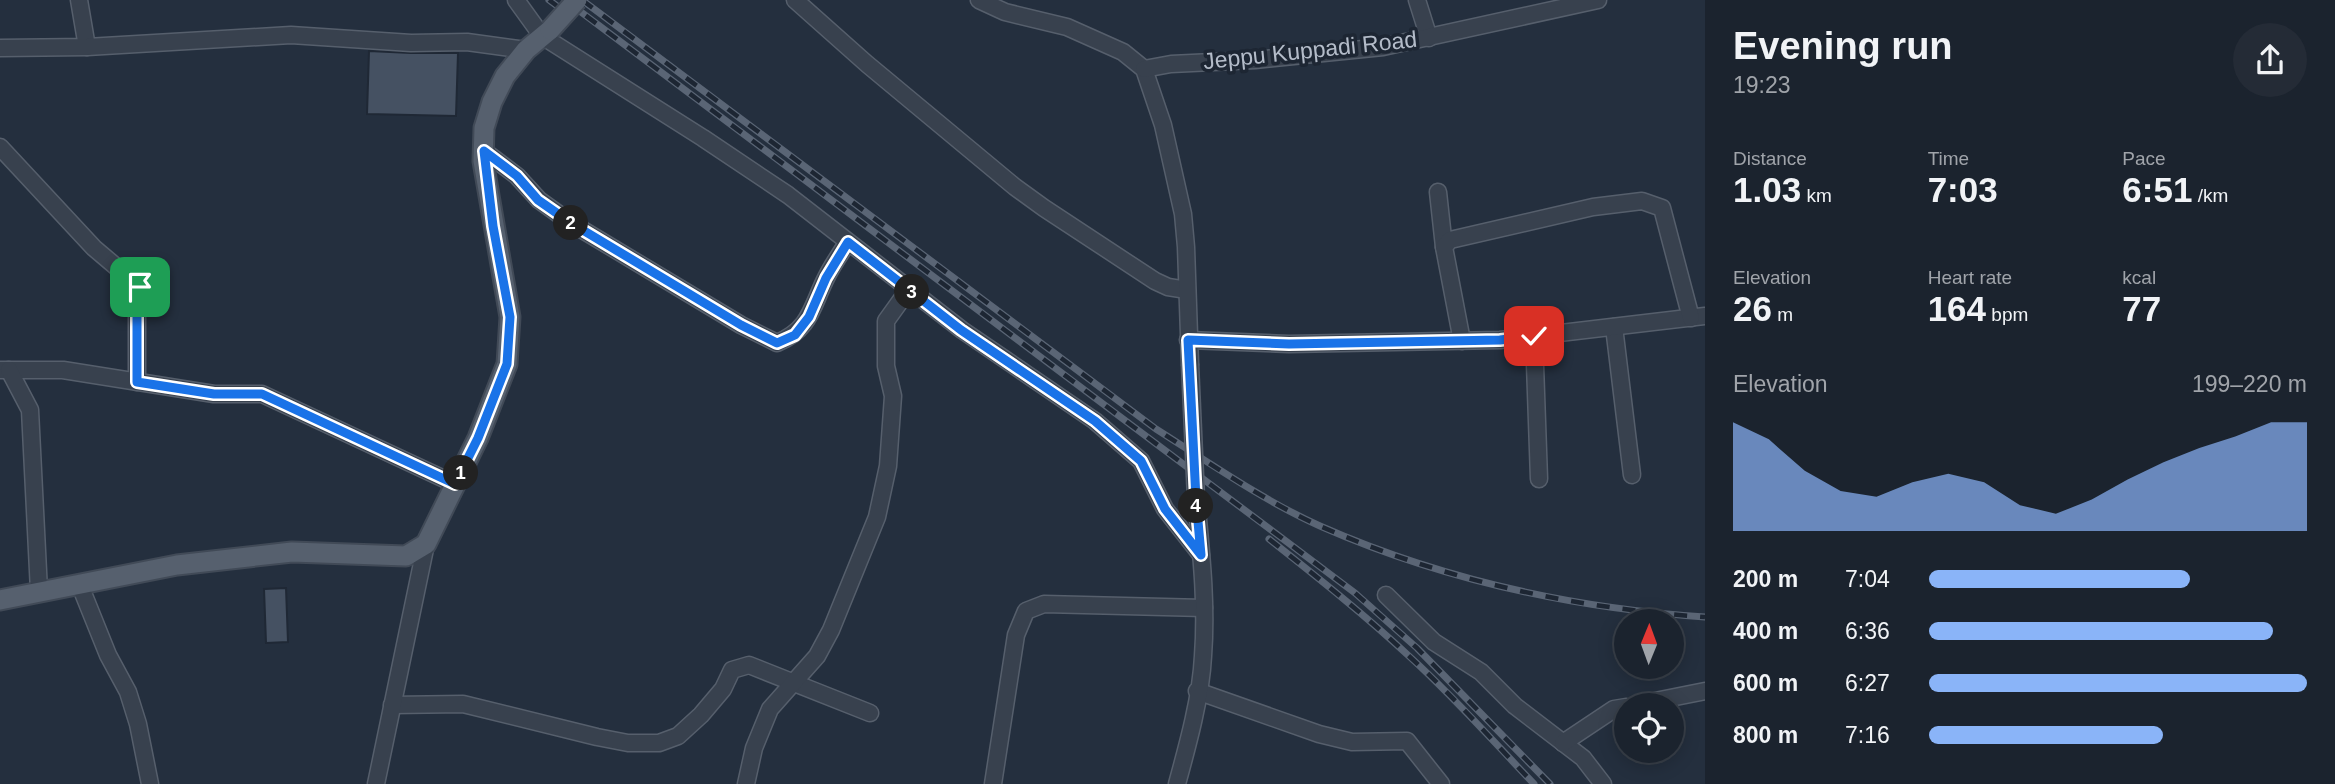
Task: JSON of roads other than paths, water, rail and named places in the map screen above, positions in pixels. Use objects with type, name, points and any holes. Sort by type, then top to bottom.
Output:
[{"type":"main road","points":[[0,600],[177,565],[292,552],[406,556],[426,544],[478,438],[507,364],[510,317],[493,226],[484,151],[484,128],[492,102],[505,75],[526,50],[577,0]]},
{"type":"street","points":[[79,0],[87,47]]},
{"type":"street","points":[[516,0],[546,33],[788,195],[961,330],[1095,421],[1141,461],[1165,509],[1201,555]]},
{"type":"street","points":[[795,0],[867,64],[1044,208],[1155,281],[1168,287],[1187,290]]},
{"type":"street","points":[[979,0],[1005,12],[1067,27],[1123,52],[1144,69],[1163,125],[1183,214],[1196,499],[1204,608],[1203,659],[1189,740],[1177,784]]},
{"type":"street","points":[[1417,0],[1429,38]]},
{"type":"street","name":"Jeppu Kuppadi Road","points":[[1144,69],[1171,64],[1255,60],[1382,47],[1598,0]]},
{"type":"street","points":[[0,48],[87,47],[291,35],[411,43],[467,43],[526,50]]},
{"type":"street","points":[[0,147],[93,248],[140,287],[137,312],[137,382]]},
{"type":"street","points":[[484,151],[517,176],[538,200],[571,223],[741,325],[777,343],[795,335],[809,317],[826,278],[848,242]]},
{"type":"street","points":[[1438,192],[1444,247],[1462,341]]},
{"type":"street","points":[[1188,340],[1289,344],[1462,341],[1534,336],[1698,317],[1662,208],[1642,201],[1593,208],[1450,240],[1444,247]]},
{"type":"street","points":[[747,784],[754,748],[770,709],[817,656],[831,630],[877,517],[888,466],[893,396],[886,366],[886,321],[909,289]]},
{"type":"street","points":[[1614,327],[1632,475]]},
{"type":"street","points":[[1534,336],[1539,480]]},
{"type":"street","points":[[4,370],[62,370],[214,394],[262,394],[455,484]]},
{"type":"street","points":[[4,370],[30,410],[39,591]]},
{"type":"street","points":[[376,784],[426,544]]},
{"type":"street","points":[[79,583],[108,654],[128,692],[138,724],[150,784]]},
{"type":"street","points":[[1385,596],[1434,642],[1481,672],[1515,706],[1583,758],[1603,784]]},
{"type":"street","points":[[993,784],[1016,635],[1026,611],[1044,604],[1204,608]]},
{"type":"street","points":[[392,705],[463,705],[597,737],[628,743],[659,743],[678,736],[701,715],[723,689],[732,670],[749,666],[870,713]]},
{"type":"street","points":[[1197,691],[1319,734],[1352,741],[1406,741],[1441,784]]},
{"type":"street","points":[[1684,695],[1705,691]]},
{"type":"street","points":[[1563,743],[1614,709]]},
{"type":"railway","points":[[549,0],[572,17]]},
{"type":"railway","points":[[565,0],[1355,593],[1417,648],[1550,784]]},
{"type":"railway","points":[[582,0],[1156,429],[1278,505],[1366,545],[1461,576],[1606,607],[1705,617]]},
{"type":"railway","points":[[1269,539],[1410,657],[1458,703],[1534,784]]}]
